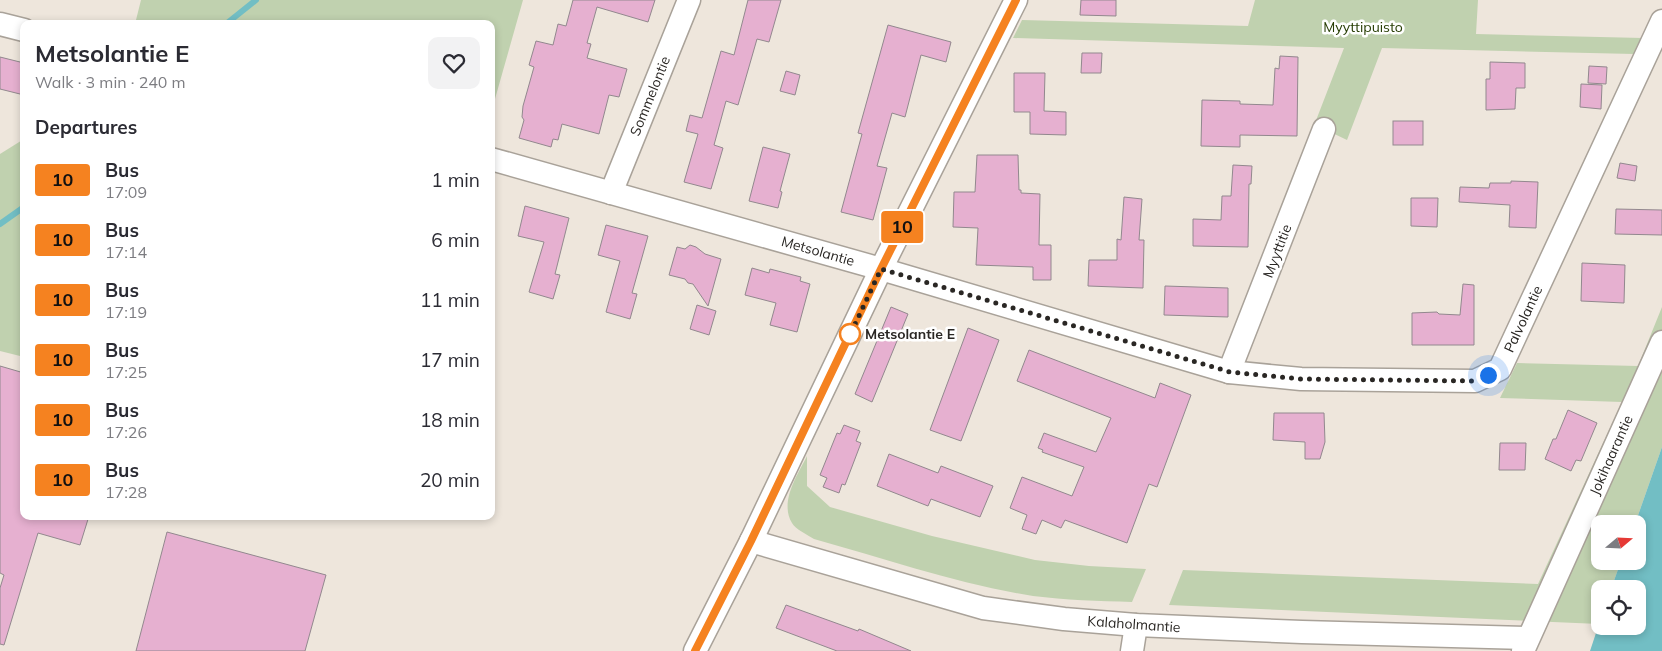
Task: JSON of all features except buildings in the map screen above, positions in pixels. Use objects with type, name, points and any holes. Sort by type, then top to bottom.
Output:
[{"type":"street","name":"Sommelontie","points":[[611,193],[689,0]]},
{"type":"street","points":[[695,651],[751,541],[881,269],[1016,0]]},
{"type":"street","name":"Palvolantie","points":[[1230,372],[1301,379],[1475,381],[1500,369],[1662,21]]},
{"type":"street","points":[[0,24],[20,29]]},
{"type":"street","name":"Myyttitie","points":[[1230,372],[1324,130]]},
{"type":"street","name":"Metsolantie","points":[[495,160],[881,269],[1230,372]]},
{"type":"street","name":"Jokihaarantie","points":[[1526,645],[1662,342]]},
{"type":"street","name":"Kalaholmantie","points":[[751,541],[983,608],[1064,619],[1325,641],[1526,645]]},
{"type":"street","points":[[1132,651],[1136,625]]},
{"type":"green space","points":[[141,0],[523,0],[495,99],[495,20],[136,20]]},
{"type":"green space","name":"Myyttipuisto","points":[[1255,0],[1478,0],[1476,34],[1643,38],[1634,54],[1382,48],[1347,140],[1315,123],[1344,48],[1013,38],[1022,20],[1248,26]]},
{"type":"green space","points":[[20,142],[20,356],[0,351],[0,154]]},
{"type":"green space","points":[[1662,307],[1662,447],[1638,515],[1591,515],[1591,570],[1618,570],[1614,580],[1591,580],[1591,624],[1169,605],[1183,570],[1538,584],[1622,402],[1500,398],[1517,363],[1638,366]]},
{"type":"green space","points":[[807,456],[807,486],[830,507],[932,536],[1035,560],[1089,566],[1146,569],[1132,602],[1033,596],[977,585],[814,539],[799,530],[792,523],[788,506],[791,488]]},
{"type":"water","points":[[1662,447],[1662,651],[1590,651],[1595,635],[1646,635],[1646,580],[1614,580],[1618,570],[1646,570],[1646,515],[1638,515]]},
{"type":"waterway","points":[[231,20],[256,0]]},
{"type":"waterway","points":[[0,224],[20,210]]},
{"type":"bus line","name":"10","points":[[695,651],[751,541],[881,269],[1016,0]]},
{"type":"place","name":"Metsolantie E","points":[[850,334]]},
{"type":"route","points":[[850,334],[849,337],[881,269],[1230,372],[1301,379],[1475,381],[1488,375]]}]
